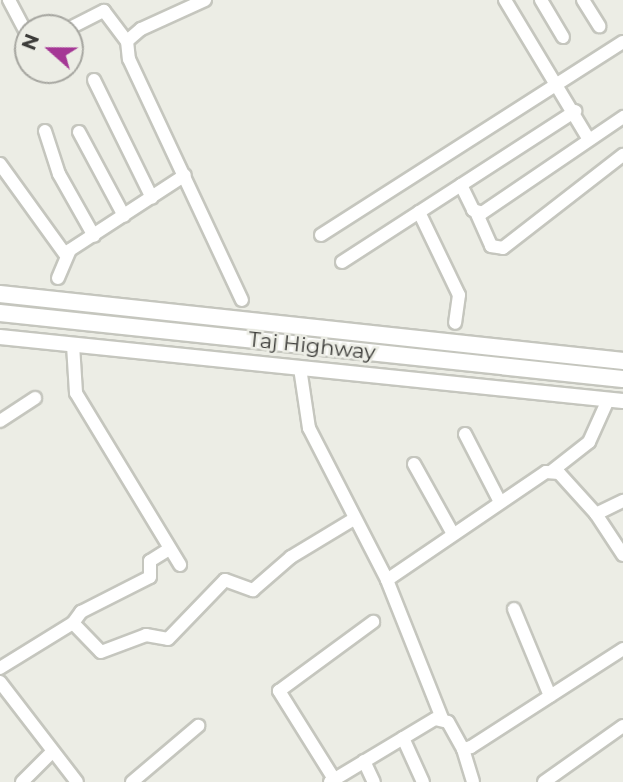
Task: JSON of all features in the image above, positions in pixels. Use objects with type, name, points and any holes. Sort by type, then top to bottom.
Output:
[{"type":"main road","points":[[0,294],[623,361]]},
{"type":"main road","name":"Taj Highway","points":[[0,313],[623,379]]},
{"type":"street","points":[[127,41],[205,0]]},
{"type":"street","points":[[505,0],[575,111],[589,140]]},
{"type":"street","points":[[541,0],[563,37]]},
{"type":"street","points":[[583,0],[599,26]]},
{"type":"street","points":[[84,21],[104,11],[127,41],[134,72],[242,300]]},
{"type":"street","points":[[321,235],[623,42]]},
{"type":"street","points":[[94,79],[152,198]]},
{"type":"street","points":[[342,262],[575,111]]},
{"type":"street","points":[[477,214],[623,117]]},
{"type":"street","points":[[45,131],[56,167],[94,236]]},
{"type":"street","points":[[79,132],[124,216]]},
{"type":"street","points":[[461,185],[491,246],[503,247],[623,155]]},
{"type":"street","points":[[0,164],[65,254]]},
{"type":"street","points":[[58,278],[65,254],[185,175]]},
{"type":"street","points":[[419,212],[459,295],[455,323]]},
{"type":"street","points":[[0,337],[623,401]]},
{"type":"street","points":[[73,345],[76,393],[180,565]]},
{"type":"street","points":[[300,368],[302,410],[354,519],[387,580],[442,718],[463,749],[473,782]]},
{"type":"street","points":[[0,421],[35,398]]},
{"type":"street","points":[[387,580],[500,502],[552,471],[589,442],[608,400]]},
{"type":"street","points":[[465,434],[500,502]]},
{"type":"street","points":[[414,464],[453,534]]},
{"type":"street","points":[[552,471],[596,514],[623,555]]},
{"type":"street","points":[[596,514],[623,501]]},
{"type":"street","points":[[73,623],[101,652],[146,635],[168,639],[225,580],[253,590],[291,557],[354,519]]},
{"type":"street","points":[[0,668],[73,623],[81,612],[150,577],[150,561],[169,549]]},
{"type":"street","points":[[514,608],[550,696]]},
{"type":"street","points":[[373,622],[279,691],[332,781],[442,718]]},
{"type":"street","points":[[463,749],[623,649]]},
{"type":"street","points":[[0,682],[50,754],[73,781]]},
{"type":"street","points":[[132,782],[198,726]]},
{"type":"street","points":[[544,782],[620,732]]},
{"type":"street","points":[[403,738],[423,782]]},
{"type":"street","points":[[22,782],[50,754]]},
{"type":"street","points":[[364,761],[374,782]]}]
